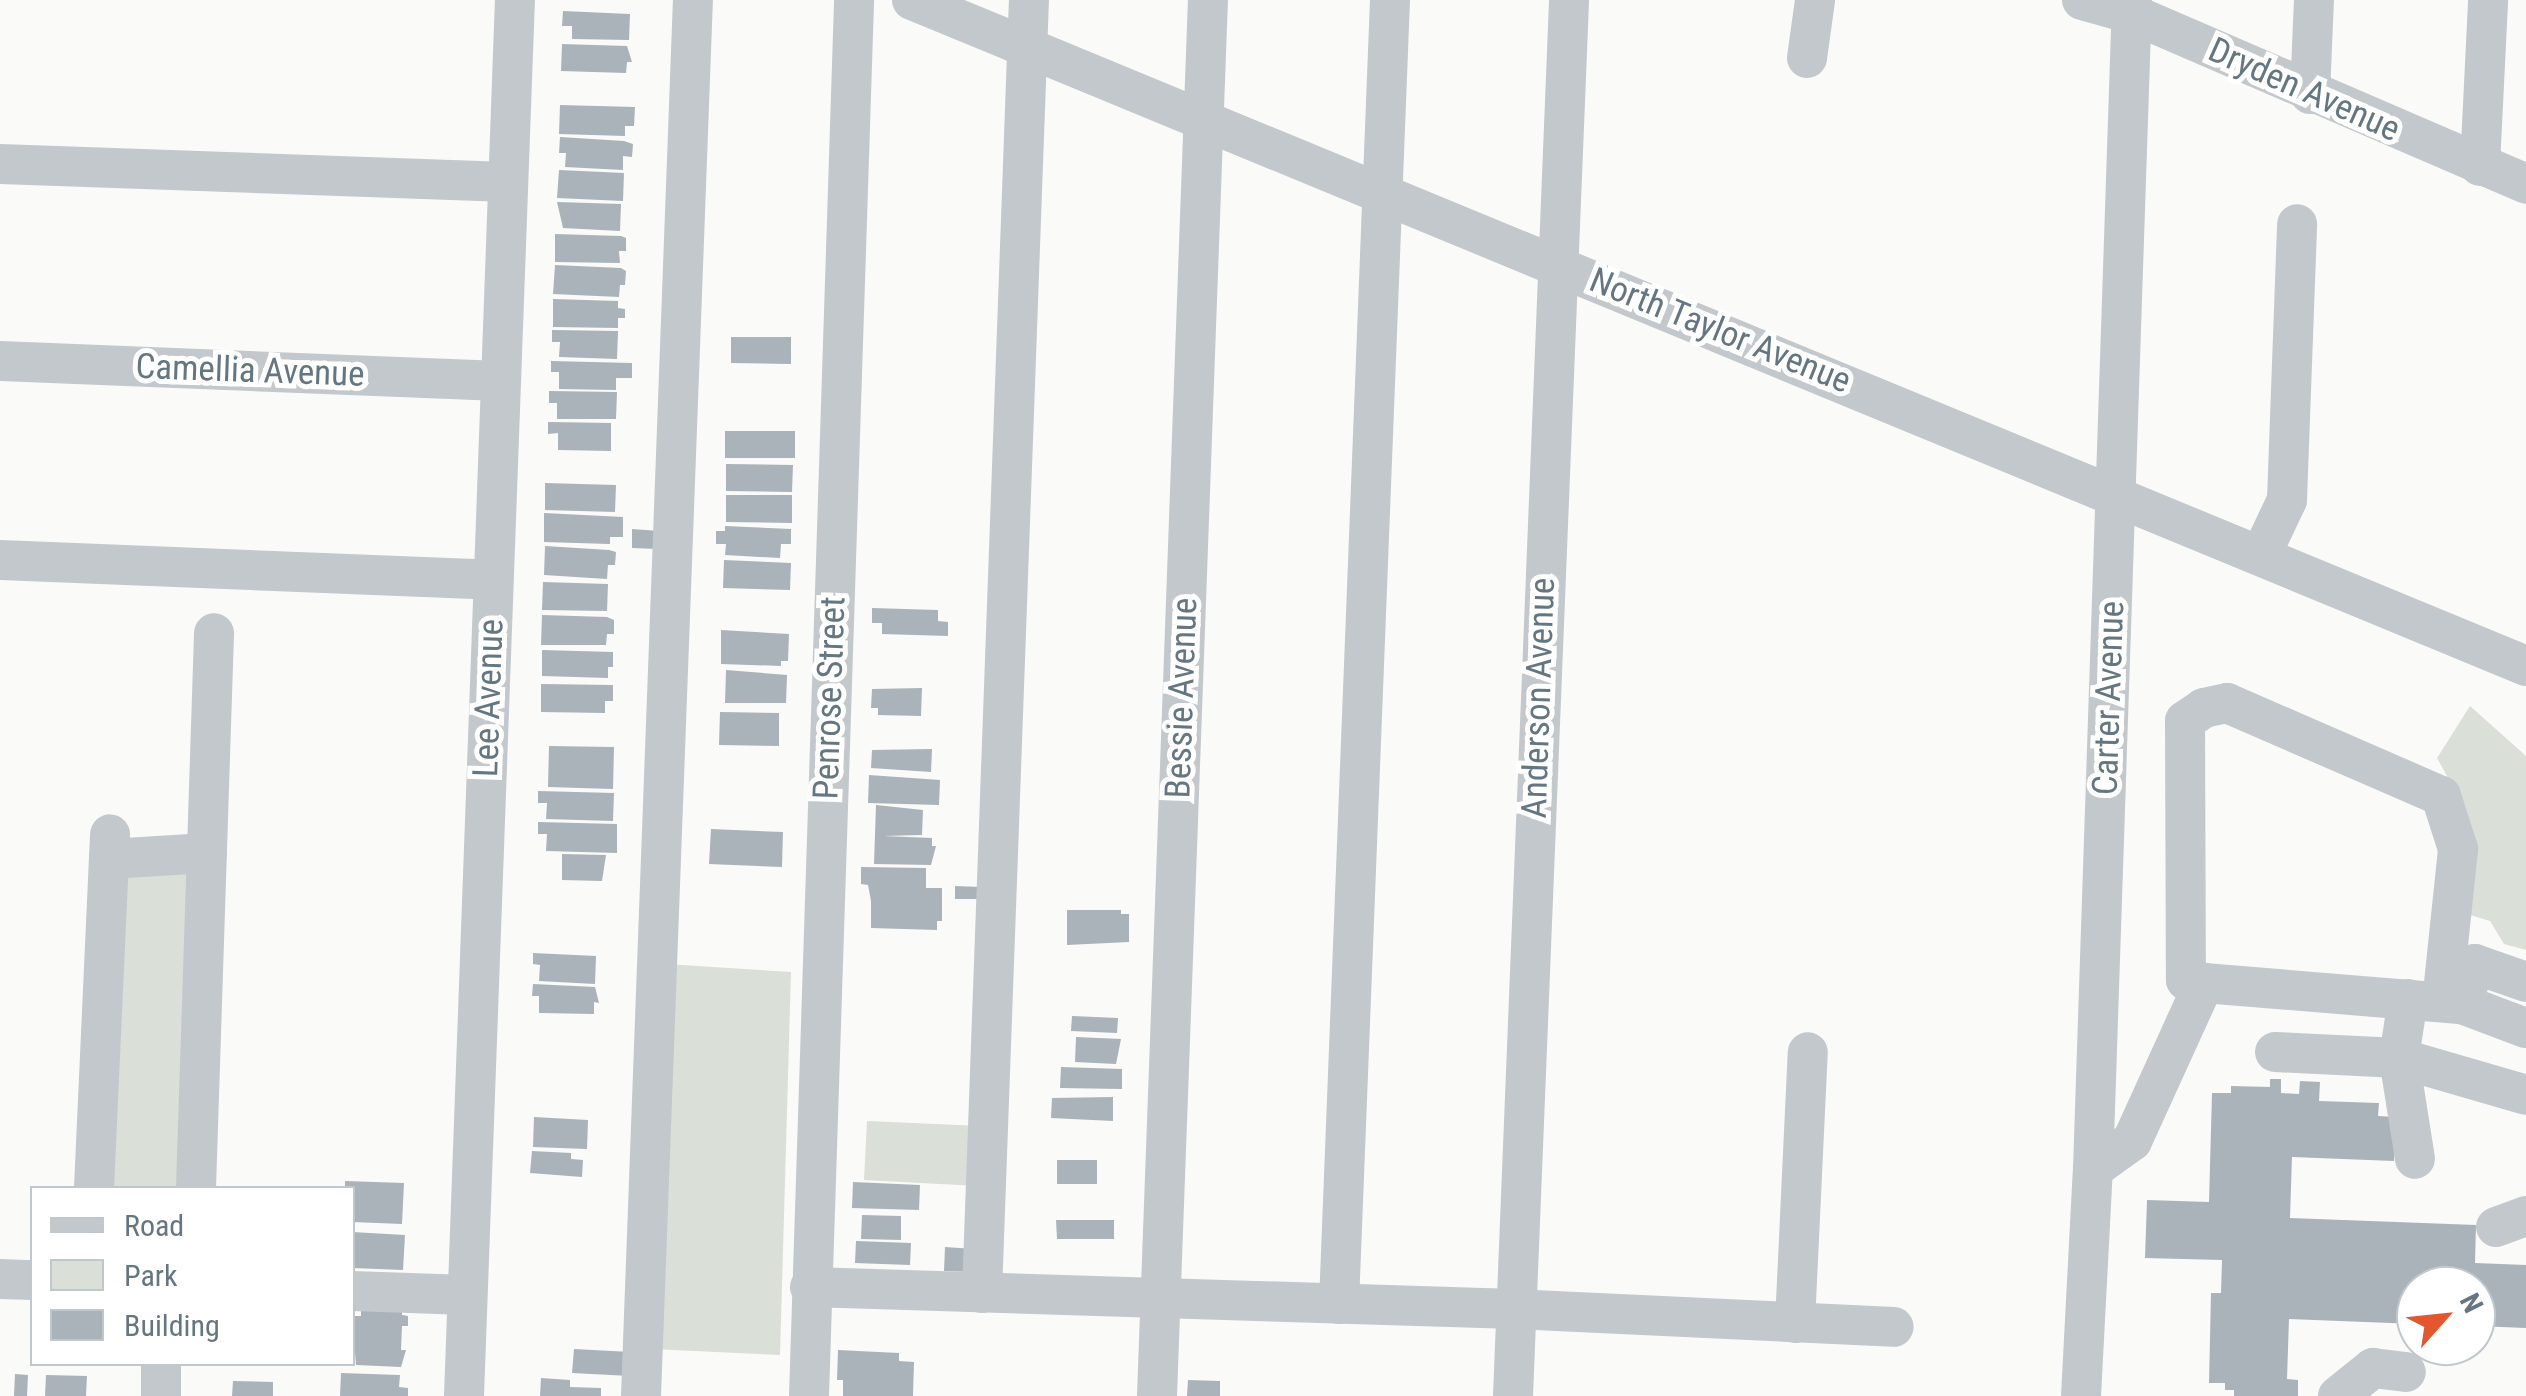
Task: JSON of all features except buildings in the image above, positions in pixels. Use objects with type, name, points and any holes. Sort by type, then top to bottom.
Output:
[{"type":"street","name":"Lee Avenue","points":[[464,1396],[515,0]]},
{"type":"street","points":[[641,1396],[693,0]]},
{"type":"street","name":"Penrose Street","points":[[808,1396],[854,0]]},
{"type":"street","name":"North Taylor Avenue","points":[[912,0],[2526,666]]},
{"type":"street","points":[[982,1293],[1029,0]]},
{"type":"street","name":"Bessie Avenue","points":[[1157,1396],[1208,0]]},
{"type":"street","points":[[1339,1304],[1390,0]]},
{"type":"street","name":"Anderson Avenue","points":[[1512,1396],[1569,0]]},
{"type":"street","points":[[1808,58],[1815,0]]},
{"type":"street","name":"Dryden Avenue","points":[[2082,0],[2132,7],[2310,94],[2526,184]]},
{"type":"street","points":[[2310,94],[2314,0]]},
{"type":"street","points":[[2480,166],[2488,0]]},
{"type":"street","name":"Carter Avenue","points":[[2082,1396],[2094,1168],[2132,7]]},
{"type":"street","points":[[0,164],[508,182]]},
{"type":"street","points":[[2261,555],[2286,500],[2297,224]]},
{"type":"street","name":"Camellia Avenue","points":[[0,362],[500,381]]},
{"type":"street","points":[[0,560],[494,580]]},
{"type":"street","points":[[196,1186],[214,633]]},
{"type":"street","points":[[2438,1002],[2458,850],[2442,796],[2227,703],[2204,708],[2185,721],[2186,980],[2438,1002],[2526,1028]]},
{"type":"street","points":[[94,1186],[110,846],[207,852]]},
{"type":"street","points":[[2415,1159],[2398,1058],[2438,1002],[2475,964],[2526,982]]},
{"type":"street","points":[[2094,1168],[2132,1141],[2204,983]]},
{"type":"street","points":[[1795,1323],[1808,1052]]},
{"type":"street","points":[[2275,1052],[2398,1058],[2526,1095]]},
{"type":"street","points":[[810,1287],[1515,1308],[1894,1328]]},
{"type":"street","points":[[355,1290],[467,1294]]},
{"type":"street","points":[[161,1366],[161,1396]]},
{"type":"street","points":[[2338,1396],[2373,1368],[2406,1372]]},
{"type":"green space","points":[[2470,706],[2526,756],[2526,950],[2504,944],[2490,921],[2470,915],[2467,812],[2437,758]]},
{"type":"green space","points":[[198,864],[190,1186],[105,1186],[125,873]]},
{"type":"green space","points":[[666,964],[791,972],[780,1355],[652,1349]]},
{"type":"green space","points":[[867,1121],[981,1126],[978,1186],[864,1180]]}]
